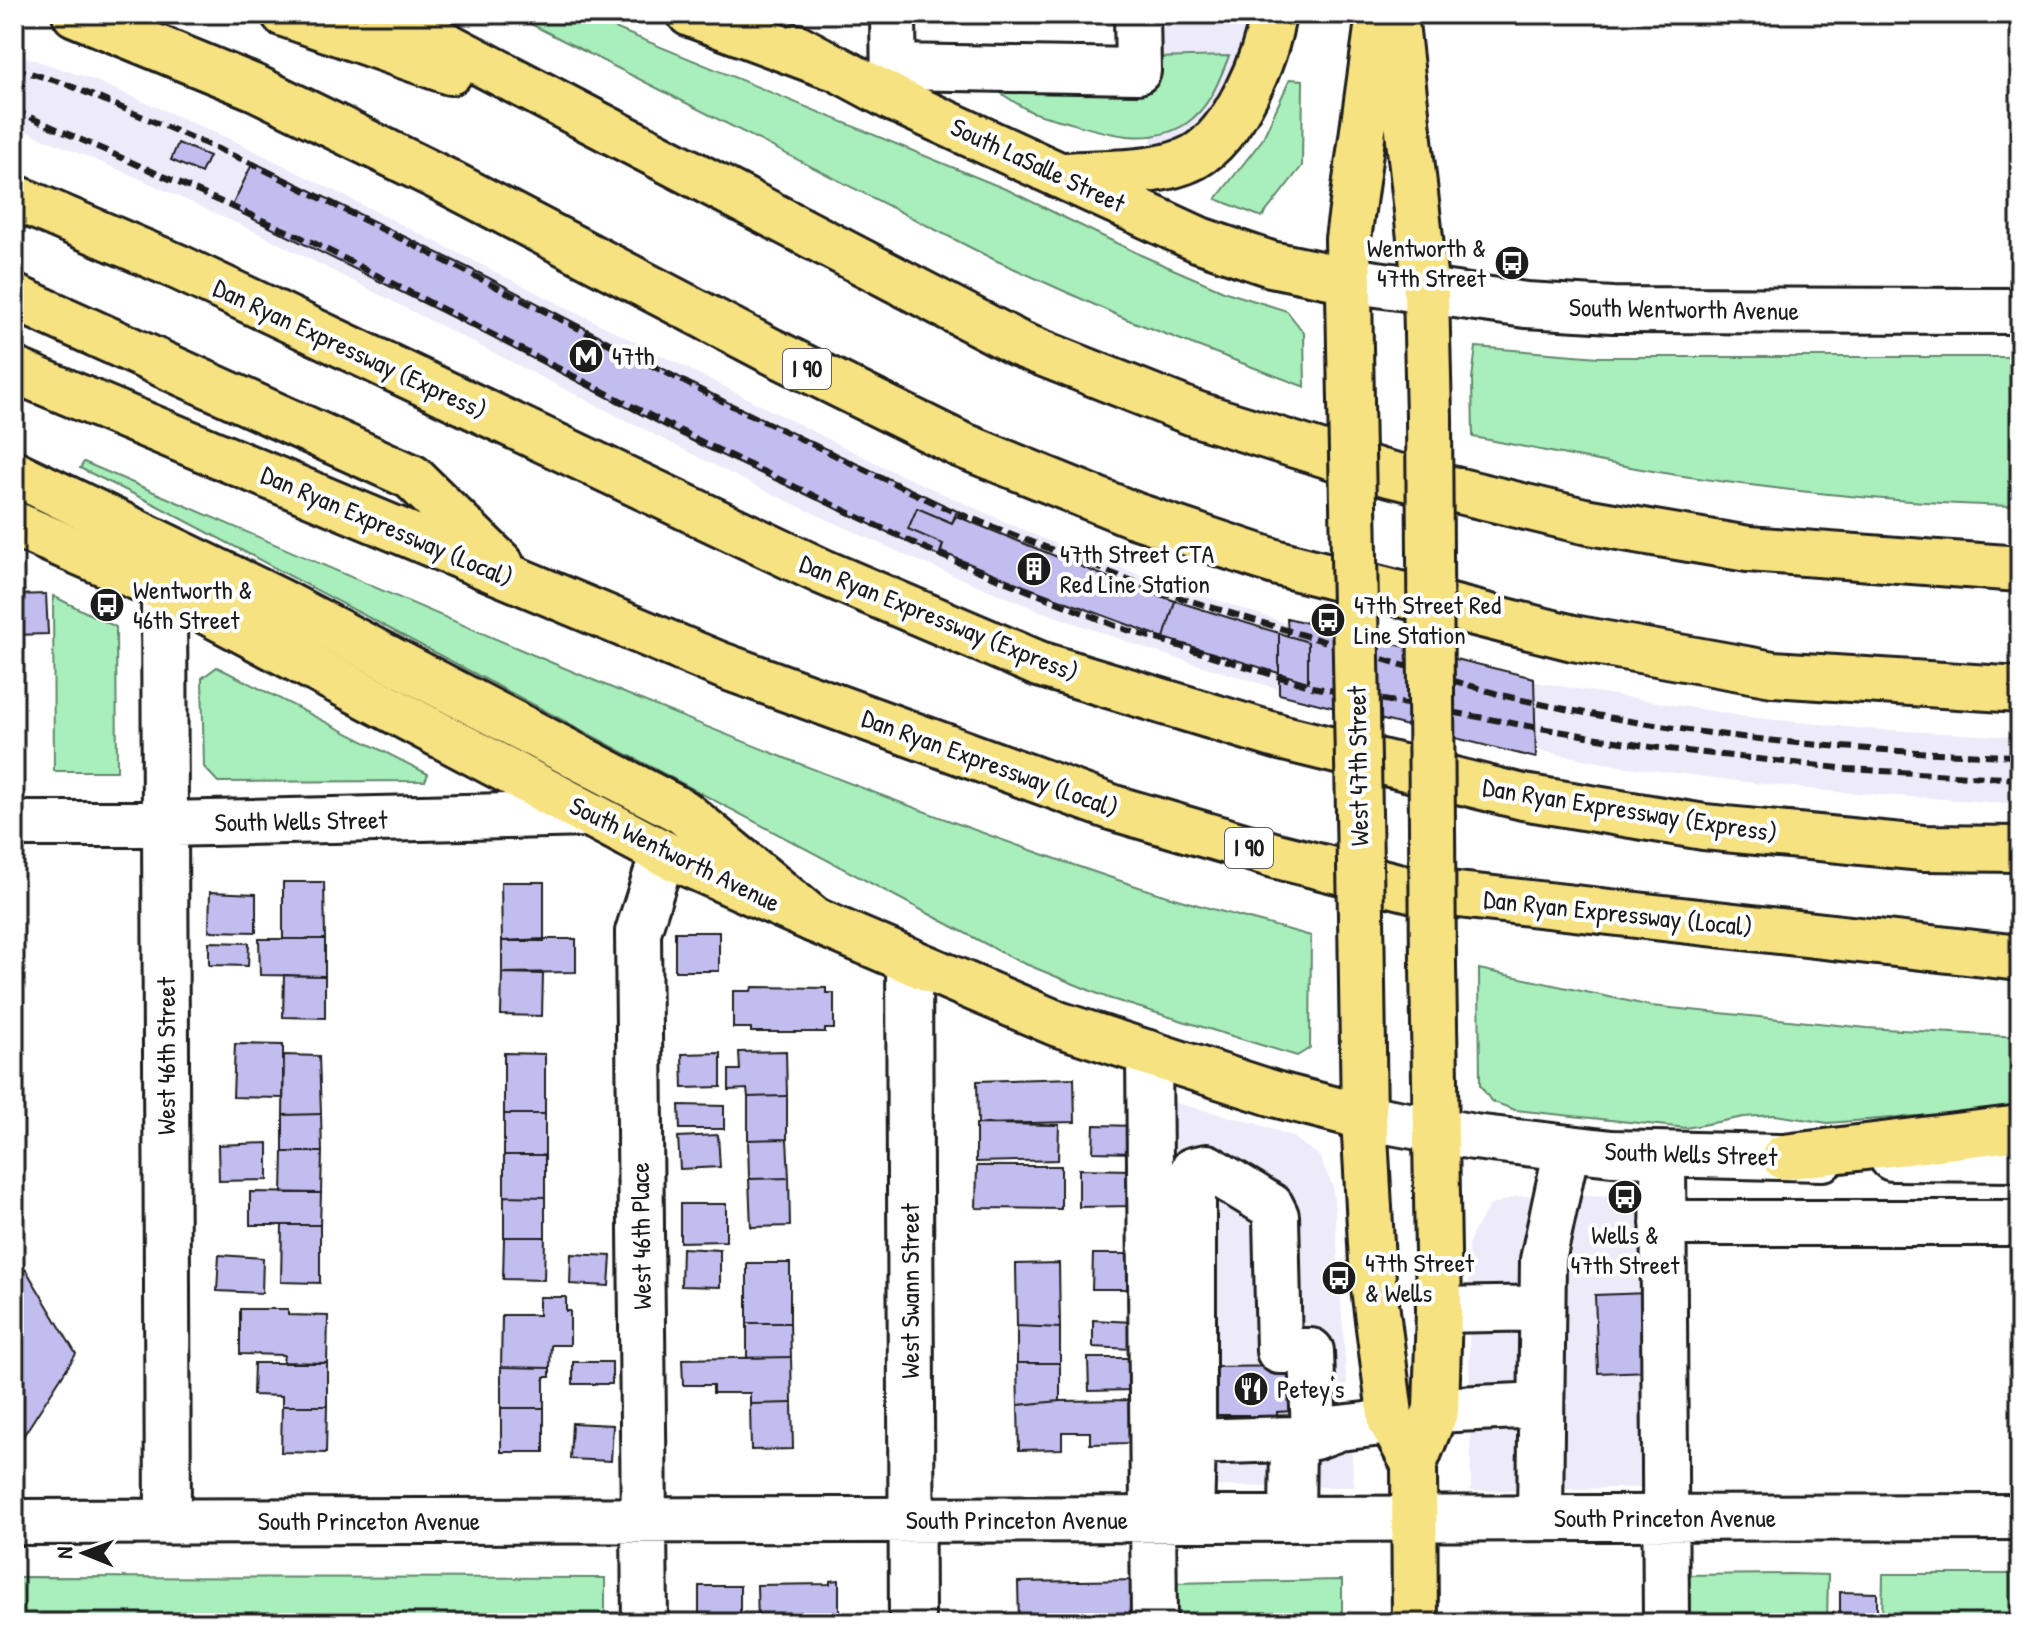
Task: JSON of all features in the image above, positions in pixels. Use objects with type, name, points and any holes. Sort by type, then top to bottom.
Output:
[{"type":"main road","name":"I 90","points":[[75,14],[256,88],[446,181],[769,350],[959,444],[1134,515],[1278,563],[1573,638],[1773,674],[2020,690]]},
{"type":"main road","points":[[284,14],[603,125]]},
{"type":"main road","points":[[387,14],[1019,344],[1196,414],[1381,472],[1584,521],[1748,549],[2020,569]]},
{"type":"main road","points":[[690,14],[829,66]]},
{"type":"main road","name":"South LaSalle Street","points":[[741,14],[829,66],[894,83],[1061,175],[1200,240],[1271,264],[1349,280]]},
{"type":"main road","points":[[1061,175],[1156,169],[1194,156],[1220,133],[1243,102],[1269,37],[1273,14]]},
{"type":"main road","name":"West 47th Street","points":[[1379,14],[1348,239],[1364,1117],[1373,1280],[1391,1422],[1414,1464]]},
{"type":"main road","name":"West 47th Street","points":[[1395,14],[1426,292],[1429,417],[1439,1310],[1436,1410],[1414,1464],[1415,1623]]},
{"type":"main road","name":"Dan Ryan Expressway (Express)","points":[[14,197],[178,267],[823,572],[1039,664],[1280,737],[1523,797],[1704,827],[1923,848],[2020,849]]},
{"type":"main road","points":[[14,297],[412,477],[518,580]]},
{"type":"main road","name":"Dan Ryan Expressway (Local)","points":[[14,370],[721,665],[1114,808],[1308,864],[1414,890],[2020,958]]},
{"type":"main road","points":[[14,473],[277,600],[683,812],[814,920]]},
{"type":"main road","name":"South Wentworth Avenue","points":[[14,524],[164,589],[663,853],[814,920],[1058,1024],[1278,1095],[1364,1117]]},
{"type":"main road","points":[[1784,1157],[2020,1128]]},
{"type":"street","points":[[893,14],[894,83],[1138,71],[1137,14]]},
{"type":"street","name":"South Wentworth Avenue","points":[[1349,280],[1526,305],[1613,310],[2020,311]]},
{"type":"street","name":"West 46th Street","points":[[164,589],[168,1522]]},
{"type":"street","name":"South Wells Street","points":[[14,824],[165,824],[589,814]]},
{"type":"street","name":"West 46th Place","points":[[645,1623],[638,932],[663,853]]},
{"type":"street","name":"West Swann Street","points":[[909,960],[912,1623]]},
{"type":"street","points":[[1149,1053],[1172,1519]]},
{"type":"street","name":"South Wells Street","points":[[1364,1117],[1567,1148],[1663,1155],[2020,1159]]},
{"type":"street","points":[[1540,1518],[1543,1260],[1567,1148]]},
{"type":"street","points":[[1663,1155],[1666,1623]]},
{"type":"street","points":[[1154,1623],[1172,1519],[1193,1442],[1193,1170],[1207,1167],[1271,1206],[1276,1216],[1279,1351],[1311,1351],[1304,1438],[1292,1519]]},
{"type":"street","points":[[1663,1223],[2020,1223]]},
{"type":"street","points":[[1439,1310],[1542,1308]]},
{"type":"street","points":[[1436,1410],[1541,1405]]},
{"type":"street","points":[[1193,1442],[1304,1438],[1339,1428],[1391,1422]]},
{"type":"street","name":"South Princeton Avenue","points":[[14,1522],[2020,1517]]},
{"type":"shaded area","points":[[1151,14],[1254,14],[1242,60],[1205,122],[1178,139],[1151,146]]},
{"type":"shaded area","points":[[14,53],[94,80],[239,143],[886,468],[1039,537],[1146,577],[1295,626],[1504,677],[1748,717],[1867,729],[2020,737],[2020,804],[1837,792],[1745,782],[1620,766],[1500,743],[1272,687],[1153,651],[1040,611],[909,557],[759,488],[260,234],[14,126]]},
{"type":"shaded area","points":[[1149,1096],[1258,1124],[1293,1137],[1319,1156],[1333,1187],[1354,1487],[1153,1486]]},
{"type":"shaded area","points":[[1662,1195],[1665,1487],[1471,1491],[1468,1244],[1489,1206],[1517,1196]]},
{"type":"green space","points":[[511,14],[581,14],[1010,191],[1143,256],[1226,292],[1287,311],[1304,333],[1305,387],[1126,319],[995,260]]},
{"type":"green space","points":[[1229,56],[1213,93],[1195,117],[1173,131],[1143,137],[1112,134],[1032,112],[990,86],[1151,58]]},
{"type":"green space","points":[[1290,79],[1303,80],[1302,166],[1262,217],[1216,199],[1262,140]]},
{"type":"green space","points":[[1476,347],[1599,357],[2020,357],[2020,500],[2012,506],[1971,505],[1765,487],[1657,472],[1473,437],[1472,379]]},
{"type":"green space","points":[[84,462],[478,632],[876,793],[1145,889],[1311,936],[1310,1048],[1297,1056],[1108,998],[1016,960],[154,504],[80,468]]},
{"type":"green space","points":[[53,596],[116,627],[117,771],[54,771]]},
{"type":"green space","points":[[217,667],[428,774],[425,781],[218,782],[204,767],[202,678]]},
{"type":"green space","points":[[1479,969],[1651,1006],[1867,1028],[2020,1037],[2020,1108],[1828,1123],[1775,1115],[1744,1117],[1686,1128],[1515,1110],[1491,1101],[1480,1085]]},
{"type":"green space","points":[[1883,1574],[2020,1574],[2020,1623],[1882,1623]]},
{"type":"green space","points":[[1676,1575],[1828,1575],[1827,1623],[1676,1623]]},
{"type":"green space","points":[[14,1577],[605,1578],[605,1623],[14,1623]]},
{"type":"green space","points":[[1342,1580],[1342,1623],[1170,1623],[1169,1583]]},
{"type":"building","points":[[178,143],[209,156],[201,173],[171,160]]},
{"type":"building","points":[[253,162],[485,276],[729,403],[957,511],[952,523],[917,508],[908,529],[943,544],[939,556],[706,448],[460,321],[231,208]]},
{"type":"building","name":"47th Street CTA Red Line Station","points":[[917,508],[952,523],[956,516],[1175,601],[1164,638],[941,552],[943,544],[908,529]]},
{"type":"building","points":[[46,594],[48,634],[14,635],[14,595]]},
{"type":"building","points":[[1175,601],[1308,642],[1308,682],[1164,638]]},
{"type":"building","points":[[1287,618],[1534,678],[1536,758],[1279,694],[1279,633],[1288,636]]},
{"type":"building","points":[[283,882],[324,882],[325,939],[283,939]]},
{"type":"building","points":[[501,882],[544,882],[544,941],[502,941]]},
{"type":"building","points":[[210,892],[256,894],[256,932],[209,931]]},
{"type":"building","points":[[675,932],[719,932],[719,971],[675,971]]},
{"type":"building","points":[[259,939],[325,939],[325,976],[260,975]]},
{"type":"building","points":[[576,939],[576,972],[502,973],[502,941]]},
{"type":"building","points":[[209,942],[249,943],[248,966],[209,965]]},
{"type":"building","points":[[502,973],[543,974],[542,1016],[501,1015]]},
{"type":"building","points":[[284,975],[325,976],[325,1018],[283,1017]]},
{"type":"building","points":[[752,987],[826,988],[826,993],[834,993],[834,1029],[825,1029],[825,1032],[751,1032],[751,1028],[733,1028],[733,991],[751,991]]},
{"type":"building","points":[[235,1044],[283,1045],[283,1098],[233,1097]]},
{"type":"building","points":[[786,1051],[787,1096],[748,1097],[747,1089],[729,1090],[729,1070],[740,1070],[739,1052]]},
{"type":"building","points":[[504,1053],[545,1054],[545,1114],[504,1114]]},
{"type":"building","points":[[721,1053],[721,1087],[683,1088],[682,1054]]},
{"type":"building","points":[[284,1055],[319,1056],[321,1114],[283,1115]]},
{"type":"building","points":[[1074,1078],[1075,1122],[978,1124],[977,1081]]},
{"type":"building","points":[[787,1096],[787,1139],[748,1140],[748,1097]]},
{"type":"building","points":[[679,1105],[724,1106],[724,1129],[680,1129]]},
{"type":"building","points":[[321,1114],[322,1152],[283,1152],[283,1115]]},
{"type":"building","points":[[504,1114],[545,1114],[545,1155],[504,1155]]},
{"type":"building","points":[[976,1124],[1059,1125],[1058,1160],[976,1162]]},
{"type":"building","points":[[1094,1125],[1136,1126],[1134,1153],[1093,1152]]},
{"type":"building","points":[[718,1135],[720,1167],[680,1169],[678,1137]]},
{"type":"building","points":[[787,1139],[789,1178],[749,1179],[748,1140]]},
{"type":"building","points":[[268,1143],[268,1180],[219,1181],[218,1145]]},
{"type":"building","points":[[283,1152],[322,1152],[321,1193],[282,1193]]},
{"type":"building","points":[[504,1155],[545,1155],[545,1197],[504,1196]]},
{"type":"building","points":[[977,1166],[1061,1166],[1061,1209],[976,1208]]},
{"type":"building","points":[[1079,1169],[1131,1170],[1130,1206],[1079,1207]]},
{"type":"building","points":[[789,1178],[790,1226],[751,1227],[749,1179]]},
{"type":"building","points":[[250,1192],[321,1193],[320,1225],[250,1225]]},
{"type":"building","points":[[504,1196],[545,1197],[545,1237],[504,1237]]},
{"type":"building","points":[[680,1204],[726,1204],[726,1241],[680,1242]]},
{"type":"building","points":[[282,1225],[320,1225],[320,1283],[281,1282]]},
{"type":"building","points":[[504,1237],[545,1237],[544,1280],[503,1279]]},
{"type":"building","points":[[682,1248],[720,1250],[720,1287],[681,1286]]},
{"type":"building","points":[[571,1254],[611,1256],[609,1286],[570,1284]]},
{"type":"building","points":[[1093,1254],[1134,1254],[1134,1289],[1092,1289]]},
{"type":"building","points":[[219,1255],[263,1258],[262,1293],[217,1291]]},
{"type":"building","points":[[747,1263],[790,1263],[790,1323],[747,1323]]},
{"type":"building","points":[[1059,1263],[1060,1328],[1017,1326],[1016,1264]]},
{"type":"building","points":[[14,1270],[26,1270],[76,1354],[22,1438],[14,1437]]},
{"type":"building","points":[[1648,1293],[1650,1371],[1598,1373],[1595,1295]]},
{"type":"building","points":[[539,1297],[566,1297],[566,1311],[570,1311],[570,1345],[551,1345],[550,1368],[501,1367],[502,1315],[539,1315]]},
{"type":"building","points":[[240,1309],[288,1309],[288,1315],[328,1316],[327,1363],[283,1362],[284,1355],[240,1354]]},
{"type":"building","points":[[1093,1320],[1133,1322],[1132,1349],[1093,1347]]},
{"type":"building","points":[[747,1323],[790,1323],[791,1357],[747,1358]]},
{"type":"building","points":[[1017,1326],[1060,1328],[1060,1363],[1017,1363]]},
{"type":"building","points":[[791,1357],[792,1403],[750,1404],[750,1393],[713,1393],[713,1385],[683,1385],[682,1359]]},
{"type":"building","points":[[1088,1358],[1132,1358],[1132,1390],[1089,1391]]},
{"type":"building","points":[[573,1362],[612,1362],[612,1384],[573,1384]]},
{"type":"building","points":[[254,1363],[327,1363],[327,1406],[282,1406],[282,1396],[253,1395]]},
{"type":"building","points":[[1017,1363],[1060,1363],[1060,1401],[1018,1405]]},
{"type":"building","name":"Petey's","points":[[1295,1366],[1295,1411],[1277,1412],[1277,1435],[1249,1435],[1248,1415],[1209,1415],[1207,1367]]},
{"type":"building","points":[[501,1367],[550,1368],[550,1377],[544,1377],[544,1408],[501,1408]]},
{"type":"building","points":[[1132,1400],[1133,1443],[1090,1444],[1090,1432],[1062,1432],[1062,1449],[1019,1450],[1018,1405]]},
{"type":"building","points":[[792,1403],[793,1449],[751,1450],[750,1404]]},
{"type":"building","points":[[282,1406],[327,1406],[326,1453],[281,1452]]},
{"type":"building","points":[[501,1408],[544,1408],[544,1452],[501,1452]]},
{"type":"building","points":[[572,1423],[613,1425],[611,1461],[570,1459]]},
{"type":"building","points":[[839,1580],[839,1623],[758,1623],[757,1585],[830,1584],[830,1581]]},
{"type":"building","points":[[1140,1580],[1141,1621],[1096,1622],[1096,1615],[1060,1615],[1059,1623],[1019,1623],[1018,1582]]},
{"type":"building","points":[[699,1586],[740,1586],[740,1620],[699,1620]]},
{"type":"building","points":[[1840,1592],[1877,1593],[1877,1623],[1840,1623]]},
{"type":"building","points":[[1580,1618],[1580,1623],[1489,1623],[1489,1619]]},
{"type":"railway","points":[[14,68],[66,84],[253,164],[728,404],[945,508],[1158,591],[1501,695],[1565,709],[1759,739],[1890,750],[2020,756]]},
{"type":"railway","points":[[14,110],[314,243],[706,444],[852,514],[942,556],[1121,628],[1312,687],[1651,747],[1848,769],[2020,779]]},
{"type":"place","name":"Wentworth & 47th Street","points":[[1512,263]]},
{"type":"place","name":"47th","points":[[586,356]]},
{"type":"place","name":"47th Street CTA Red Line Station","points":[[1034,569]]},
{"type":"place","name":"Wentworth & 46th Street","points":[[107,605]]},
{"type":"place","name":"47th Street Red Line Station","points":[[1328,620]]},
{"type":"place","name":"Wells & 47th Street","points":[[1625,1197]]},
{"type":"place","name":"47th Street & Wells","points":[[1339,1278]]},
{"type":"place","name":"Petey's","points":[[1251,1389]]}]
